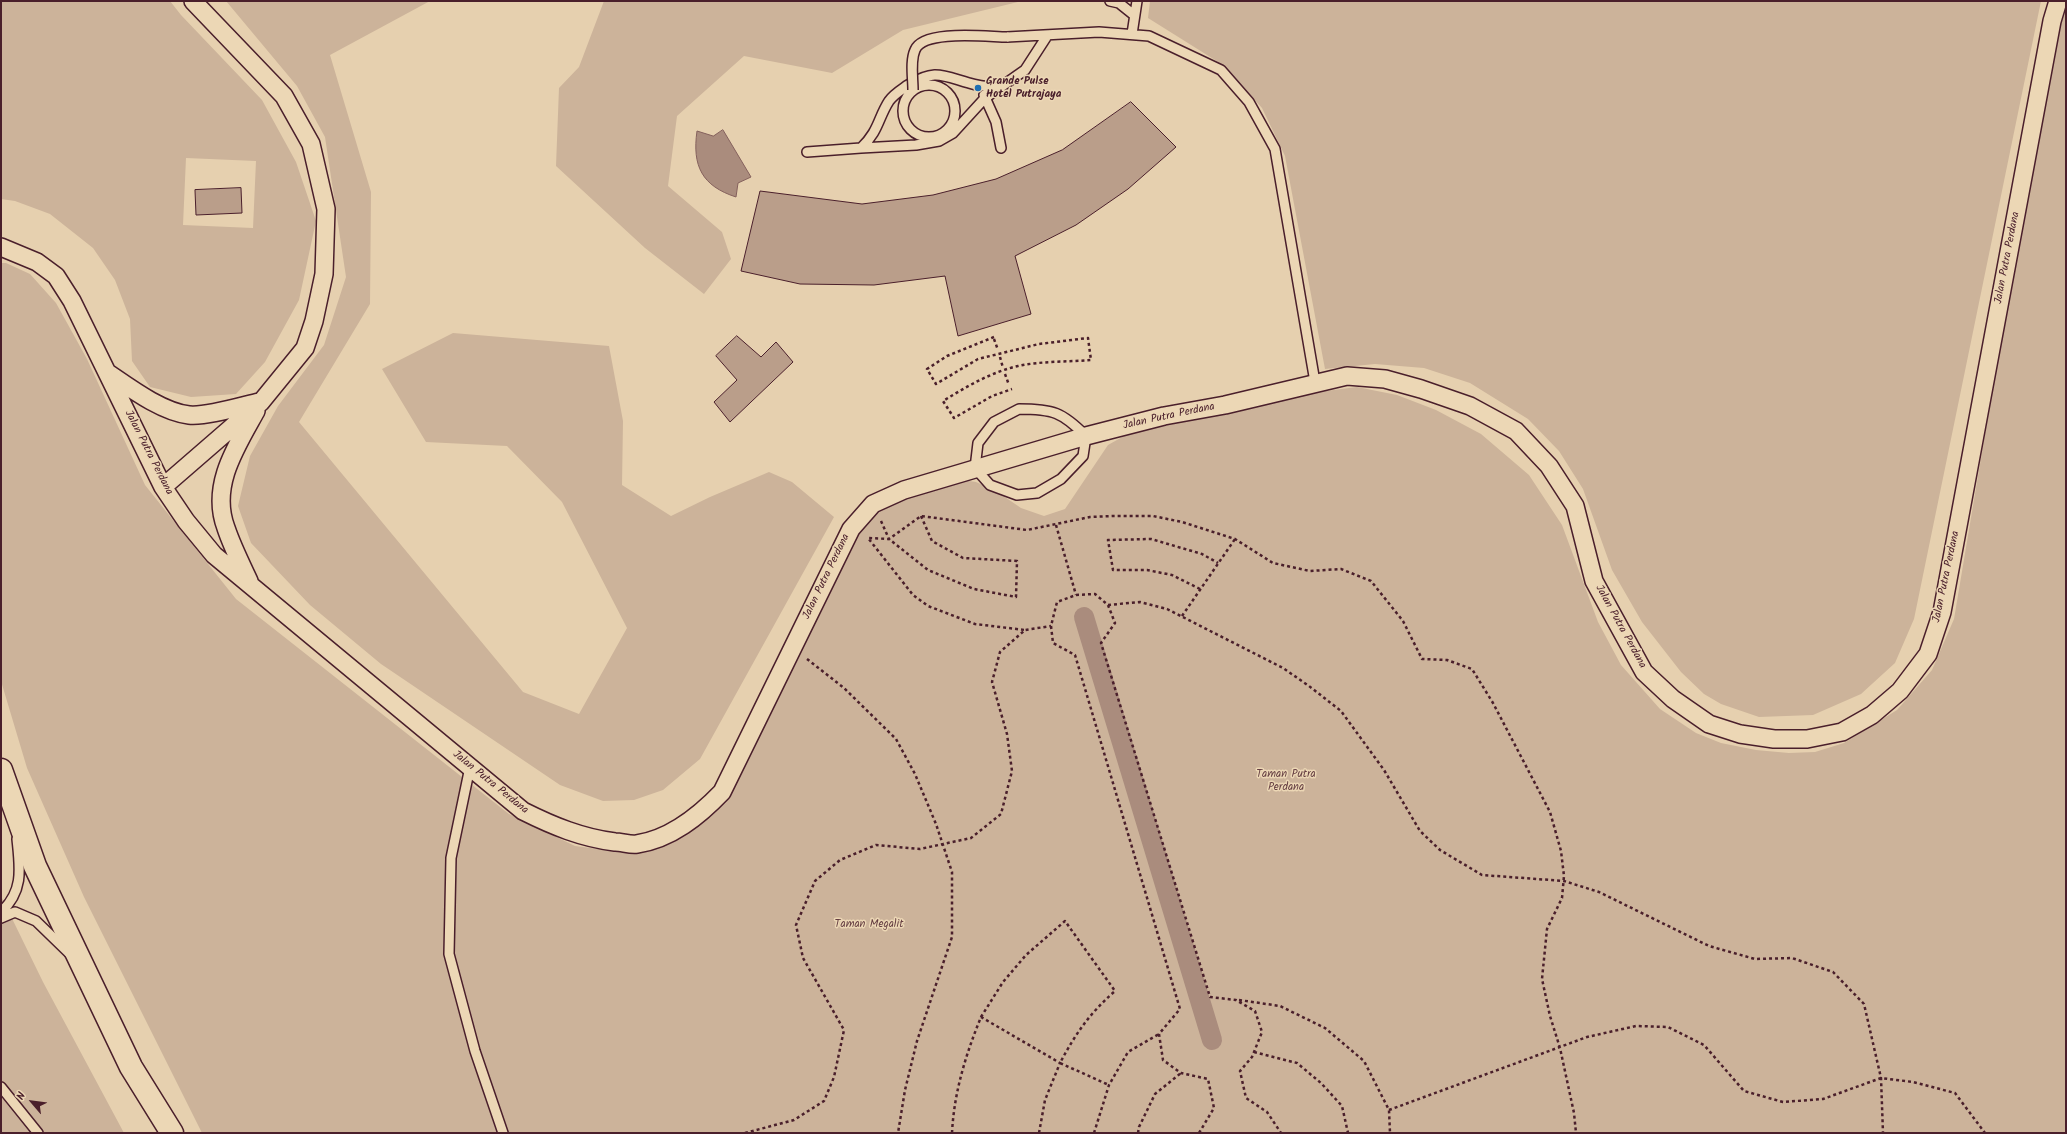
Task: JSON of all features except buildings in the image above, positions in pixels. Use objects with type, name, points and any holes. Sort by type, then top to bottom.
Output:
[{"type":"main road","points":[[1,770],[35,866],[131,1067],[172,1133]]},
{"type":"street","points":[[193,1],[284,96],[311,144],[326,209],[324,274],[314,321],[304,348],[261,402],[227,464],[220,496],[225,527],[251,585]]},
{"type":"street","name":"Jalan Putra Perdana","points":[[1,247],[37,262],[56,276],[72,301],[163,486],[186,521],[214,555],[522,811],[556,827],[593,839],[636,844],[661,836],[686,825],[722,792],[851,529],[873,504],[904,490],[1086,436],[1164,416],[1225,405],[1315,382],[1347,376],[1385,379],[1470,406],[1516,431],[1548,466],[1575,506],[1594,581],[1644,672],[1673,699],[1709,724],[1740,734],[1774,739],[1807,739],[1842,732],[1872,715],[1900,691],[1928,654],[1942,612],[2050,29],[2058,1]]},
{"type":"street","points":[[108,373],[154,403],[189,415],[228,410],[261,402]]},
{"type":"street","points":[[163,486],[261,402]]},
{"type":"lane","points":[[1110,1],[1119,3],[1134,15]]},
{"type":"lane","points":[[1132,34],[1137,1]]},
{"type":"lane","points":[[913,90],[926,85],[939,86],[950,95],[955,107],[953,121],[945,132],[933,137],[919,135],[908,127],[903,114],[905,101],[913,90],[915,49],[919,44],[942,36],[1047,36],[1099,32],[1149,36],[1221,70],[1249,102],[1275,149],[1315,382]]},
{"type":"lane","points":[[807,152],[916,145],[939,141],[953,134],[985,98],[1025,70],[1047,36]]},
{"type":"lane","points":[[861,148],[874,133],[889,101],[898,91],[918,79],[938,74],[950,76],[980,86],[999,88]]},
{"type":"lane","points":[[980,86],[996,122],[1001,148]]},
{"type":"lane","points":[[1019,409],[1046,409],[1069,419],[1086,436],[1083,456],[1061,479],[1037,494],[1017,495],[990,485],[975,468],[978,444],[990,427],[994,422],[1019,409]]},
{"type":"lane","points":[[470,767],[451,858],[449,954],[475,1051],[503,1133]]},
{"type":"lane","points":[[1,912],[10,903],[17,892],[20,862],[12,803]]},
{"type":"lane","points":[[1,918],[15,912],[36,921],[84,967]]},
{"type":"lane","points":[[1,1087],[38,1133]]},
{"type":"path","points":[[998,350],[994,338],[947,356],[927,369],[936,384],[978,359],[1040,344],[1088,338],[1091,360],[1035,363],[1016,366],[985,378],[943,401],[954,418],[992,396],[1012,389]]},
{"type":"path","points":[[1000,357],[1003,368]]},
{"type":"path","points":[[1005,374],[1009,385]]},
{"type":"path","points":[[873,504],[890,539],[928,570],[974,589],[1016,597],[1017,561],[963,558],[932,542],[921,516]]},
{"type":"path","points":[[1051,626],[1025,630],[975,624],[928,606],[913,595],[868,538],[890,539],[921,516],[952,519],[985,526],[1027,530],[1090,517],[1153,516],[1182,522],[1235,539],[1273,563],[1310,571],[1341,569],[1372,581],[1403,621],[1422,659],[1447,660],[1472,669],[1493,703],[1550,812],[1561,851],[1564,881],[1562,898],[1547,929],[1542,979],[1550,1016],[1560,1048],[1574,1112],[1576,1133]]},
{"type":"path","points":[[1056,524],[1076,595]]},
{"type":"path","points":[[1182,616],[1235,539]]},
{"type":"path","points":[[1200,589],[1172,575],[1147,570],[1113,570],[1108,540],[1151,540],[1202,554],[1218,563]]},
{"type":"path","points":[[1094,1133],[1109,1085],[1128,1052],[1159,1034],[1180,1009],[1075,655],[1053,643],[1051,626],[1057,602],[1076,595],[1096,594],[1108,605],[1115,622],[1101,643],[1210,997],[1280,1006],[1325,1028],[1364,1061],[1389,1110],[1390,1133]]},
{"type":"path","points":[[1108,605],[1140,602],[1167,609],[1283,668],[1342,711],[1384,770],[1420,831],[1440,850],[1482,875],[1564,881],[1600,892],[1709,946],[1755,959],[1792,958],[1833,972],[1864,1004],[1881,1078],[1883,1133]]},
{"type":"path","points":[[745,1133],[794,1120],[824,1101],[834,1077],[844,1030],[802,958],[796,924],[815,881],[840,860],[876,845],[920,849],[942,843],[971,838],[1001,814],[1012,771],[1007,734],[992,682],[1000,652],[1025,630]]},
{"type":"path","points":[[792,648],[844,688],[896,739],[915,774],[952,872],[952,937],[918,1041],[905,1090],[898,1133]]},
{"type":"path","points":[[952,1133],[952,1115],[959,1082],[981,1017],[1003,982],[1026,956],[1066,921],[1115,991],[1094,1009],[1072,1040],[1060,1063],[1045,1100],[1039,1133]]},
{"type":"path","points":[[1236,1000],[1255,1011],[1262,1032],[1254,1052],[1240,1071],[1246,1098],[1267,1112],[1281,1133]]},
{"type":"path","points":[[981,1017],[1060,1063],[1109,1085]]},
{"type":"path","points":[[1389,1110],[1587,1037],[1636,1026],[1668,1027],[1704,1045],[1744,1091],[1783,1102],[1823,1099],[1881,1078],[1913,1082],[1955,1093],[1985,1133]]},
{"type":"path","points":[[1159,1034],[1162,1060],[1182,1072],[1208,1079],[1214,1108],[1199,1133]]},
{"type":"path","points":[[1254,1052],[1297,1063],[1321,1083],[1342,1106],[1348,1133]]},
{"type":"path","points":[[1138,1133],[1139,1127],[1156,1094],[1182,1072]]},
{"type":"green space","points":[[1,1],[170,1],[181,15],[262,100],[296,162],[316,221],[299,300],[265,362],[236,394],[191,397],[150,387],[132,361],[130,319],[115,280],[93,248],[50,214],[15,201],[1,199]],"holes":[[[186,158],[256,161],[253,228],[183,225]]]},
{"type":"green space","points":[[226,1],[430,1],[330,55],[371,192],[370,304],[299,422],[523,692],[579,714],[627,628],[562,502],[507,446],[426,442],[382,369],[453,333],[609,346],[623,421],[622,485],[671,516],[710,497],[769,472],[792,482],[834,517],[700,759],[663,790],[634,800],[603,801],[560,785],[381,664],[310,605],[251,543],[238,506],[250,456],[278,406],[324,345],[346,277],[325,137],[297,86]]},
{"type":"green space","points":[[604,1],[1022,1],[903,30],[832,73],[744,56],[677,116],[668,186],[722,232],[731,259],[704,294],[645,248],[556,166],[559,88],[579,67]]},
{"type":"green space","points":[[1150,1],[2041,1],[1914,619],[1895,663],[1861,694],[1813,715],[1759,717],[1721,704],[1704,694],[1681,672],[1642,622],[1612,570],[1583,489],[1559,451],[1528,419],[1470,383],[1424,368],[1375,364],[1325,369],[1285,156],[1262,108],[1223,65],[1148,18]]},
{"type":"green space","name":"Taman Putra Perdana","points":[[2066,1],[2066,1133],[202,1133],[84,897],[27,768],[1,681],[1,263],[6,263],[30,274],[56,303],[87,359],[145,485],[236,599],[509,814],[575,846],[614,851],[644,851],[712,811],[862,524],[883,508],[918,490],[956,479],[976,482],[996,491],[1021,508],[1044,516],[1065,509],[1108,445],[1133,431],[1318,392],[1357,387],[1397,395],[1436,410],[1481,434],[1529,475],[1562,525],[1598,622],[1621,665],[1660,709],[1696,733],[1721,743],[1756,750],[1789,753],[1815,752],[1844,743],[1897,710],[1932,670],[1954,619],[2047,65]]},
{"type":"green space","points":[[1,896],[43,982],[124,1133],[1,1133]]},
{"type":"shaded area","points":[[723,130],[751,177],[738,183],[736,197],[724,192],[707,181],[698,164],[696,155],[697,131],[713,136]]},
{"type":"waterway","points":[[1084,617],[1212,1040]]},
{"type":"place","name":"Grande Pulse Hotel Putrajaya","points":[[978,88]]},
{"type":"park label","name":"Taman Megalit","points":[[869,925]]}]
